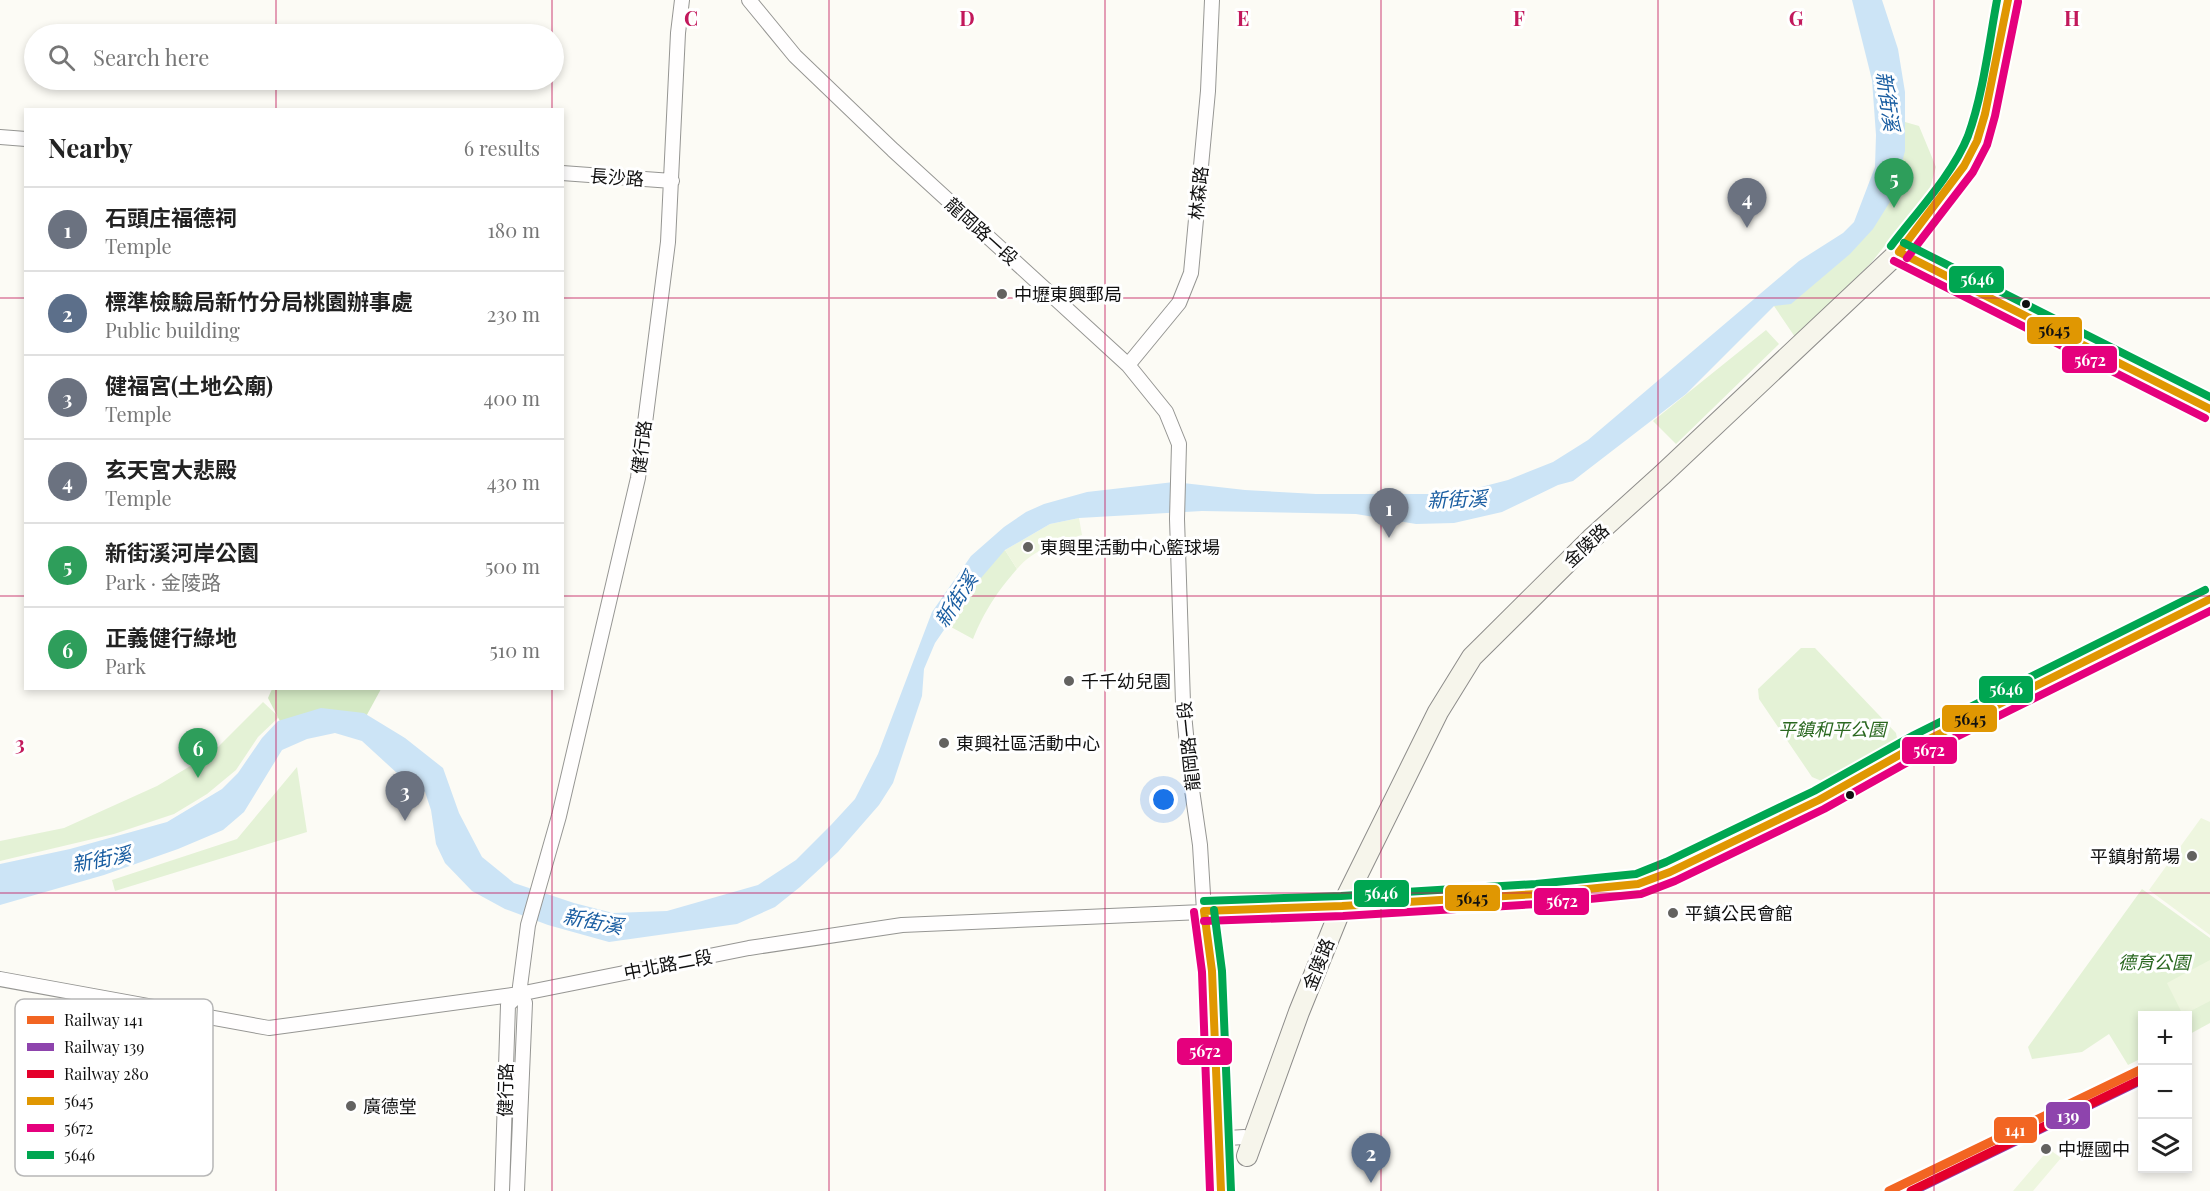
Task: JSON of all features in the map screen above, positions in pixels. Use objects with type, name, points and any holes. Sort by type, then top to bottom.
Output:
[{"type":"main road","name":"金陵路","points":[[1247,1156],[1299,1012],[1342,906],[1438,712],[1472,657],[1591,539],[1899,252],[1964,166],[1977,141],[1985,114],[2008,0]]},
{"type":"street","name":"健行路","points":[[502,1191],[508,1005],[519,994],[530,921],[559,816],[638,478],[668,242],[678,33],[682,0]]},
{"type":"street","name":"龍岡路一段","points":[[749,0],[795,56],[893,150],[1128,365],[1166,412],[1173,426],[1179,444],[1177,519],[1183,703],[1212,971]]},
{"type":"street","name":"林森路","points":[[1128,365],[1179,303],[1191,273],[1208,91],[1212,0]]},
{"type":"street","points":[[0,137],[24,139]]},
{"type":"street","name":"長沙路","points":[[564,174],[672,181]]},
{"type":"street","points":[[1899,252],[2210,409]]},
{"type":"street","name":"中北路二段","points":[[213,1018],[269,1028],[519,994],[749,948],[902,925],[1342,906],[1537,894],[1638,884],[1670,872],[1819,800],[1919,744],[2210,599]]},
{"type":"street","name":"中北路二段","points":[[0,979],[110,999]]},
{"type":"street","name":"健行路","points":[[517,1191],[525,1003],[519,994]]},
{"type":"street","points":[[1212,1139],[1244,1137]]},
{"type":"green space","points":[[1898,120],[1919,126],[1936,167],[1930,188],[1871,263],[1795,337],[1774,306],[1849,248]]},
{"type":"green space","points":[[1766,330],[1779,344],[1676,444],[1653,421]]},
{"type":"green space","name":"東興里活動中心籃球場","points":[[1079,518],[1082,535],[1039,551],[1017,569],[1005,550],[1050,524]]},
{"type":"green space","points":[[1005,550],[1017,569],[992,602],[973,639],[940,621],[958,590]]},
{"type":"green space","name":"平鎮和平公園","points":[[1801,648],[1815,648],[1896,733],[1898,743],[1824,782],[1812,777],[1759,699],[1758,689]]},
{"type":"green space","points":[[272,690],[380,690],[363,722],[284,729],[268,698]]},
{"type":"green space","points":[[263,702],[279,717],[258,737],[236,770],[207,794],[174,814],[114,834],[0,861],[0,841],[64,828],[157,786],[212,753]]},
{"type":"green space","points":[[297,767],[307,832],[115,891],[112,880],[237,839]]},
{"type":"green space","name":"平鎮射箭場","points":[[2201,818],[2210,822],[2210,935],[2149,890]]},
{"type":"green space","name":"德育公園","points":[[2142,889],[2210,938],[2210,1023],[2192,1033],[2192,1011],[2138,1011],[2138,1060],[2128,1065],[2109,1034],[2082,1052],[2032,1059],[2028,1047]]},
{"type":"green space","points":[[2210,960],[2210,1001],[2191,1011],[2181,1011],[2167,983]]},
{"type":"green space","points":[[2049,1149],[2061,1158],[2033,1191],[2013,1191]]},
{"type":"water","name":"新街溪","points":[[1852,0],[1882,0],[1898,49],[1905,92],[1905,151],[1893,197],[1873,229],[1850,254],[1791,304],[1774,306],[1686,394],[1573,481],[1558,485],[1502,512],[1454,523],[1416,524],[1356,514],[1202,511],[1079,518],[1050,524],[1005,550],[975,585],[935,643],[924,669],[922,696],[893,783],[879,805],[838,852],[775,907],[737,924],[609,942],[548,925],[505,909],[472,891],[445,863],[436,844],[431,810],[425,792],[410,785],[362,741],[335,733],[307,739],[282,750],[244,812],[223,830],[178,849],[104,875],[0,905],[0,864],[70,849],[167,822],[222,789],[238,773],[262,738],[278,721],[321,708],[364,713],[405,738],[443,768],[459,813],[482,857],[514,883],[613,913],[667,911],[758,885],[796,860],[855,799],[878,754],[932,612],[971,556],[1004,527],[1026,512],[1044,504],[1087,492],[1174,482],[1245,490],[1316,494],[1454,494],[1508,480],[1553,462],[1588,440],[1799,261],[1843,233],[1854,222],[1875,167],[1876,135],[1872,80]]},
{"type":"tunnel","points":[[1212,971],[1221,1191]]},
{"type":"rail line","name":"141","points":[[1889,1191],[2138,1071]]},
{"type":"rail line","name":"280","points":[[1911,1191],[2138,1081]]},
{"type":"rail line","name":"139","points":[[1913,1191],[2138,1082]]},
{"type":"transit line","name":"5646","points":[[1891,246],[1944,179],[1968,136],[1982,86],[1997,0]]},
{"type":"transit line","name":"5645","points":[[1899,252],[1964,166],[1977,141],[1985,114],[2008,0]]},
{"type":"transit line","name":"5672","points":[[1907,258],[1973,172],[1987,145],[2018,2]]},
{"type":"transit line","name":"5646","points":[[1904,243],[2210,397]]},
{"type":"transit line","name":"5645","points":[[1899,252],[2210,409]]},
{"type":"transit line","name":"5672","points":[[1894,261],[2205,418]]},
{"type":"transit line","name":"5646","points":[[1204,901],[1341,896],[1536,884],[1636,874],[1666,862],[1814,791],[1914,735],[2205,590]]},
{"type":"transit line","name":"5645","points":[[1204,911],[1342,906],[1537,894],[1638,884],[1670,872],[1819,800],[1919,744],[2210,599]]},
{"type":"transit line","name":"5672","points":[[1204,921],[1343,916],[1538,904],[1641,894],[1675,881],[1824,809],[1924,753],[2210,611]]},
{"type":"transit line","name":"5646","points":[[1214,910],[1222,971],[1231,1191]]},
{"type":"transit line","name":"5645","points":[[1204,911],[1212,971],[1221,1191]]},
{"type":"transit line","name":"5672","points":[[1194,912],[1202,972],[1210,1191]]},
{"type":"place","name":"新街溪河岸公園","points":[[1894,208]]},
{"type":"place","name":"玄天宮大悲殿","points":[[1747,228]]},
{"type":"place","name":"中壢東興郵局","points":[[1002,294]]},
{"type":"place","name":"石頭庄福德祠","points":[[1389,538]]},
{"type":"place","name":"東興里活動中心籃球場","points":[[1028,547]]},
{"type":"place","name":"千千幼兒園","points":[[1069,681]]},
{"type":"place","name":"東興社區活動中心","points":[[944,743]]},
{"type":"place","name":"正義健行綠地","points":[[198,778]]},
{"type":"place","name":"健福宮(土地公廟)","points":[[405,821]]},
{"type":"place","name":"平鎮射箭場","points":[[2192,856]]},
{"type":"place","name":"平鎮公民會館","points":[[1673,913]]},
{"type":"place","name":"廣德堂","points":[[351,1106]]},
{"type":"place","name":"中壢國中","points":[[2046,1149]]},
{"type":"place","name":"標準檢驗局新竹分局桃園辦事處","points":[[1371,1183]]}]
